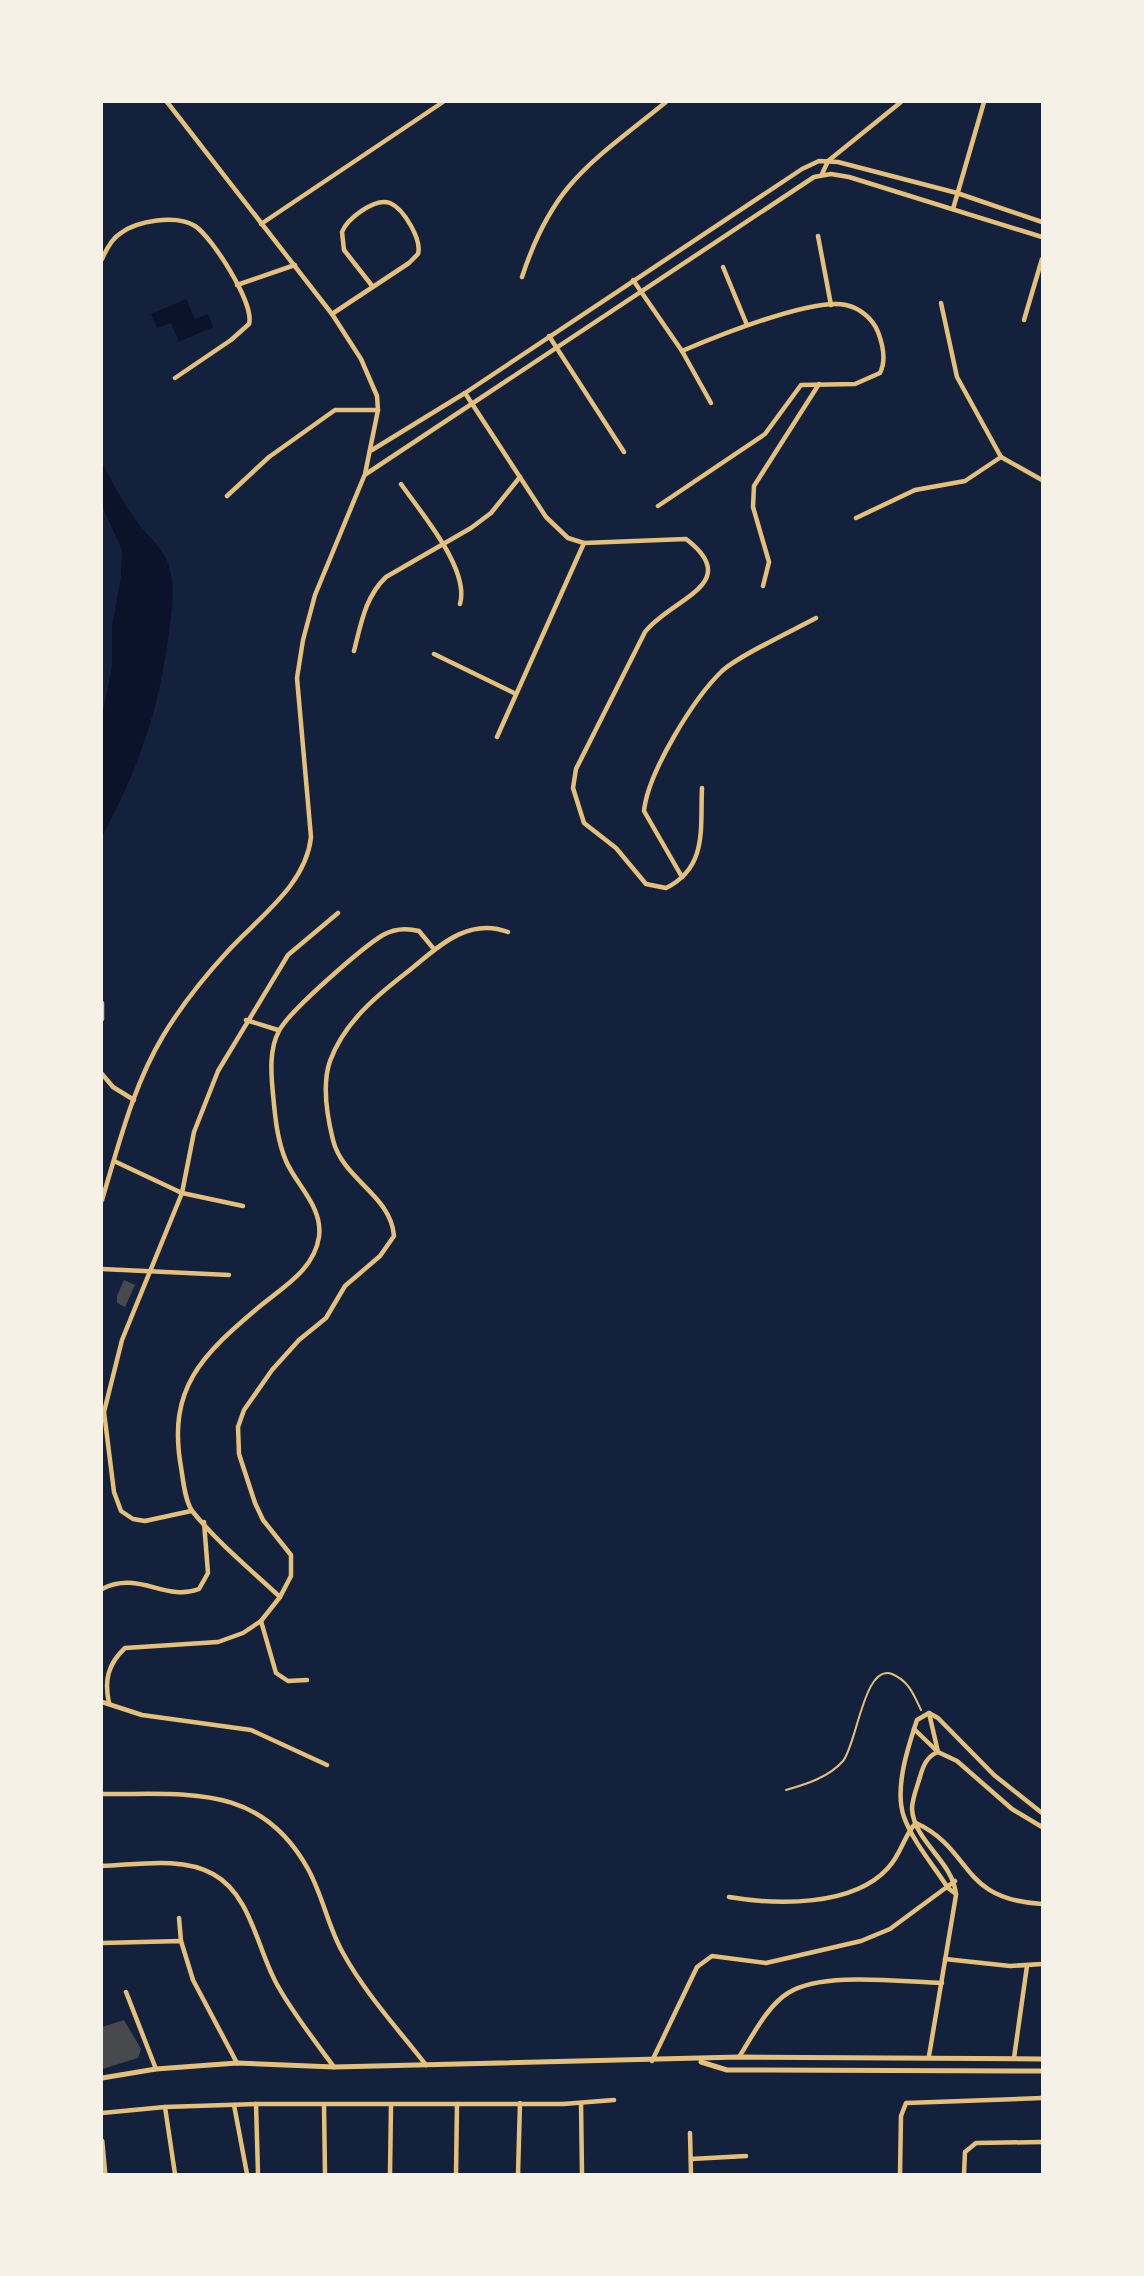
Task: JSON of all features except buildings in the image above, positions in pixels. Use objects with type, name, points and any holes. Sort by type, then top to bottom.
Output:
[{"type":"street","points":[[102,1200],[142,1075],[164,1034],[209,973],[297,880],[310,851],[311,828],[302,762],[297,678],[299,659],[315,596],[365,474],[378,410],[373,382],[332,314],[167,102]]},
{"type":"street","points":[[261,224],[443,102]]},
{"type":"street","points":[[522,277],[539,229],[567,185],[666,102]]},
{"type":"street","points":[[371,451],[465,393],[802,169],[828,160],[901,102]]},
{"type":"street","points":[[953,209],[984,102]]},
{"type":"street","points":[[365,474],[822,174],[828,160]]},
{"type":"street","points":[[828,160],[957,193],[1042,222]]},
{"type":"street","points":[[822,174],[849,177],[1042,237]]},
{"type":"street","points":[[332,314],[410,263],[419,250],[414,233],[390,203],[379,203],[352,218],[342,232],[344,250],[373,287]]},
{"type":"street","points":[[102,259],[118,234],[136,225],[162,221],[190,223],[203,233],[237,285],[249,308],[249,324],[231,340],[175,378]]},
{"type":"street","points":[[818,236],[831,305]]},
{"type":"street","points":[[1024,320],[1042,259]]},
{"type":"street","points":[[237,285],[295,265]]},
{"type":"street","points":[[723,267],[747,325]]},
{"type":"street","points":[[633,280],[682,351],[710,403]]},
{"type":"street","points":[[941,303],[957,377],[1001,457],[1042,480]]},
{"type":"street","points":[[657,506],[765,434],[801,385],[864,382],[880,373],[883,367],[879,333],[869,318],[845,304],[747,325],[682,351]]},
{"type":"street","points":[[549,336],[624,452]]},
{"type":"street","points":[[763,586],[769,562],[753,507],[754,486],[819,384]]},
{"type":"street","points":[[465,393],[554,526],[568,538],[584,542],[686,539],[708,560],[709,575],[701,586],[657,618],[645,632],[573,782],[579,814],[584,823],[616,848],[640,880],[646,884],[666,887],[682,877],[696,860],[702,788]]},
{"type":"street","points":[[227,496],[269,457],[335,410],[378,410]]},
{"type":"street","points":[[856,518],[915,490],[965,481],[1001,457]]},
{"type":"street","points":[[354,651],[366,605],[378,584],[386,577],[443,547],[491,513],[520,477]]},
{"type":"street","points":[[401,484],[462,581],[464,591],[460,604]]},
{"type":"street","points":[[496,737],[584,542]]},
{"type":"street","points":[[682,877],[644,811],[654,778],[679,727],[723,670],[816,618]]},
{"type":"street","points":[[434,654],[514,693]]},
{"type":"street","points":[[191,1510],[145,1521],[133,1519],[121,1511],[114,1492],[103,1413],[122,1340],[152,1273],[182,1193],[194,1132],[218,1071],[246,1020],[288,955],[338,913]]},
{"type":"street","points":[[109,1703],[106,1688],[110,1666],[125,1648],[218,1642],[261,1621],[280,1597],[290,1576],[291,1555],[263,1520],[255,1503],[239,1454],[238,1426],[244,1410],[272,1370],[299,1340],[326,1318],[345,1286],[380,1256],[394,1236],[388,1212],[359,1183],[340,1157],[333,1141],[325,1084],[338,1044],[360,1012],[433,948],[475,928],[487,927],[508,932]]},
{"type":"street","points":[[280,1597],[191,1510],[176,1432],[188,1383],[205,1356],[233,1329],[306,1269],[319,1236],[315,1209],[286,1162],[280,1143],[272,1068],[279,1030],[326,981],[384,935],[398,929],[419,931],[433,948]]},
{"type":"street","points":[[102,1003],[102,1019]]},
{"type":"street","points":[[246,1020],[279,1030]]},
{"type":"street","points":[[102,1074],[113,1087],[134,1100]]},
{"type":"street","points":[[114,1161],[182,1193],[243,1206]]},
{"type":"street","points":[[102,1269],[229,1275]]},
{"type":"street","points":[[102,1589],[120,1581],[134,1581],[176,1592],[199,1588],[208,1573],[204,1522]]},
{"type":"street","points":[[261,1621],[276,1673],[288,1681],[307,1680]]},
{"type":"street","points":[[102,1702],[142,1716],[251,1730],[327,1765]]},
{"type":"street","points":[[926,1714],[917,1720],[914,1729],[901,1795],[901,1808],[910,1829],[948,1888],[956,1895]]},
{"type":"street","points":[[926,1714],[938,1752]]},
{"type":"street","points":[[926,1714],[938,1718],[994,1775],[1042,1813]]},
{"type":"street","points":[[914,1729],[938,1752],[957,1760],[1012,1809],[1042,1827]]},
{"type":"street","points":[[929,2056],[956,1895],[956,1881],[916,1824],[912,1810],[921,1773],[930,1755],[938,1752]]},
{"type":"street","points":[[102,1794],[213,1796],[230,1800],[268,1823],[300,1856],[310,1872],[343,1954],[426,2065]]},
{"type":"street","points":[[729,1897],[756,1902],[794,1902],[851,1891],[886,1871],[904,1847],[910,1829],[916,1824]]},
{"type":"street","points":[[916,1824],[929,1830],[988,1891],[1004,1899],[1042,1904]]},
{"type":"street","points":[[102,1866],[178,1864],[194,1867],[224,1882],[244,1908],[277,1986],[334,2067]]},
{"type":"street","points":[[652,2061],[697,1967],[705,1959],[712,1956],[766,1963],[861,1941],[890,1928],[956,1881]]},
{"type":"street","points":[[179,1918],[181,1941],[193,1980],[237,2063]]},
{"type":"street","points":[[102,1943],[181,1941]]},
{"type":"street","points":[[946,1959],[1027,1966],[1042,1964]]},
{"type":"street","points":[[1014,2058],[1027,1966]]},
{"type":"street","points":[[739,2057],[786,1994],[804,1986],[861,1981],[942,1983]]},
{"type":"street","points":[[126,1992],[156,2069]]},
{"type":"street","points":[[102,2078],[156,2069],[237,2063],[334,2067],[739,2057],[929,2056],[1042,2059]]},
{"type":"street","points":[[698,2060],[727,2070],[1042,2071]]},
{"type":"street","points":[[900,2175],[901,2116],[906,2103],[1042,2098]]},
{"type":"street","points":[[102,2113],[165,2107],[256,2104],[520,2104],[614,2101]]},
{"type":"street","points":[[581,2103],[582,2175]]},
{"type":"street","points":[[256,2104],[258,2175]]},
{"type":"street","points":[[456,2175],[457,2104]]},
{"type":"street","points":[[518,2175],[520,2104]]},
{"type":"street","points":[[234,2105],[247,2175]]},
{"type":"street","points":[[324,2105],[325,2175]]},
{"type":"street","points":[[390,2175],[391,2105]]},
{"type":"street","points":[[165,2107],[175,2175]]},
{"type":"street","points":[[690,2133],[691,2175]]},
{"type":"street","points":[[102,2141],[105,2175]]},
{"type":"street","points":[[964,2175],[964,2158],[969,2146],[976,2143],[1042,2142]]},
{"type":"street","points":[[691,2159],[746,2156]]},
{"type":"path","points":[[786,1790],[810,1783],[842,1762],[855,1739],[869,1688],[880,1674],[886,1672],[904,1681],[926,1714]]},
{"type":"water","points":[[186,299],[195,319],[208,314],[213,327],[179,342],[171,323],[157,328],[151,314]]},
{"type":"water","points":[[102,463],[128,509],[167,560],[173,594],[164,667],[152,717],[126,789],[102,837],[102,716],[112,667],[112,626],[121,576],[122,550],[102,506]]}]
